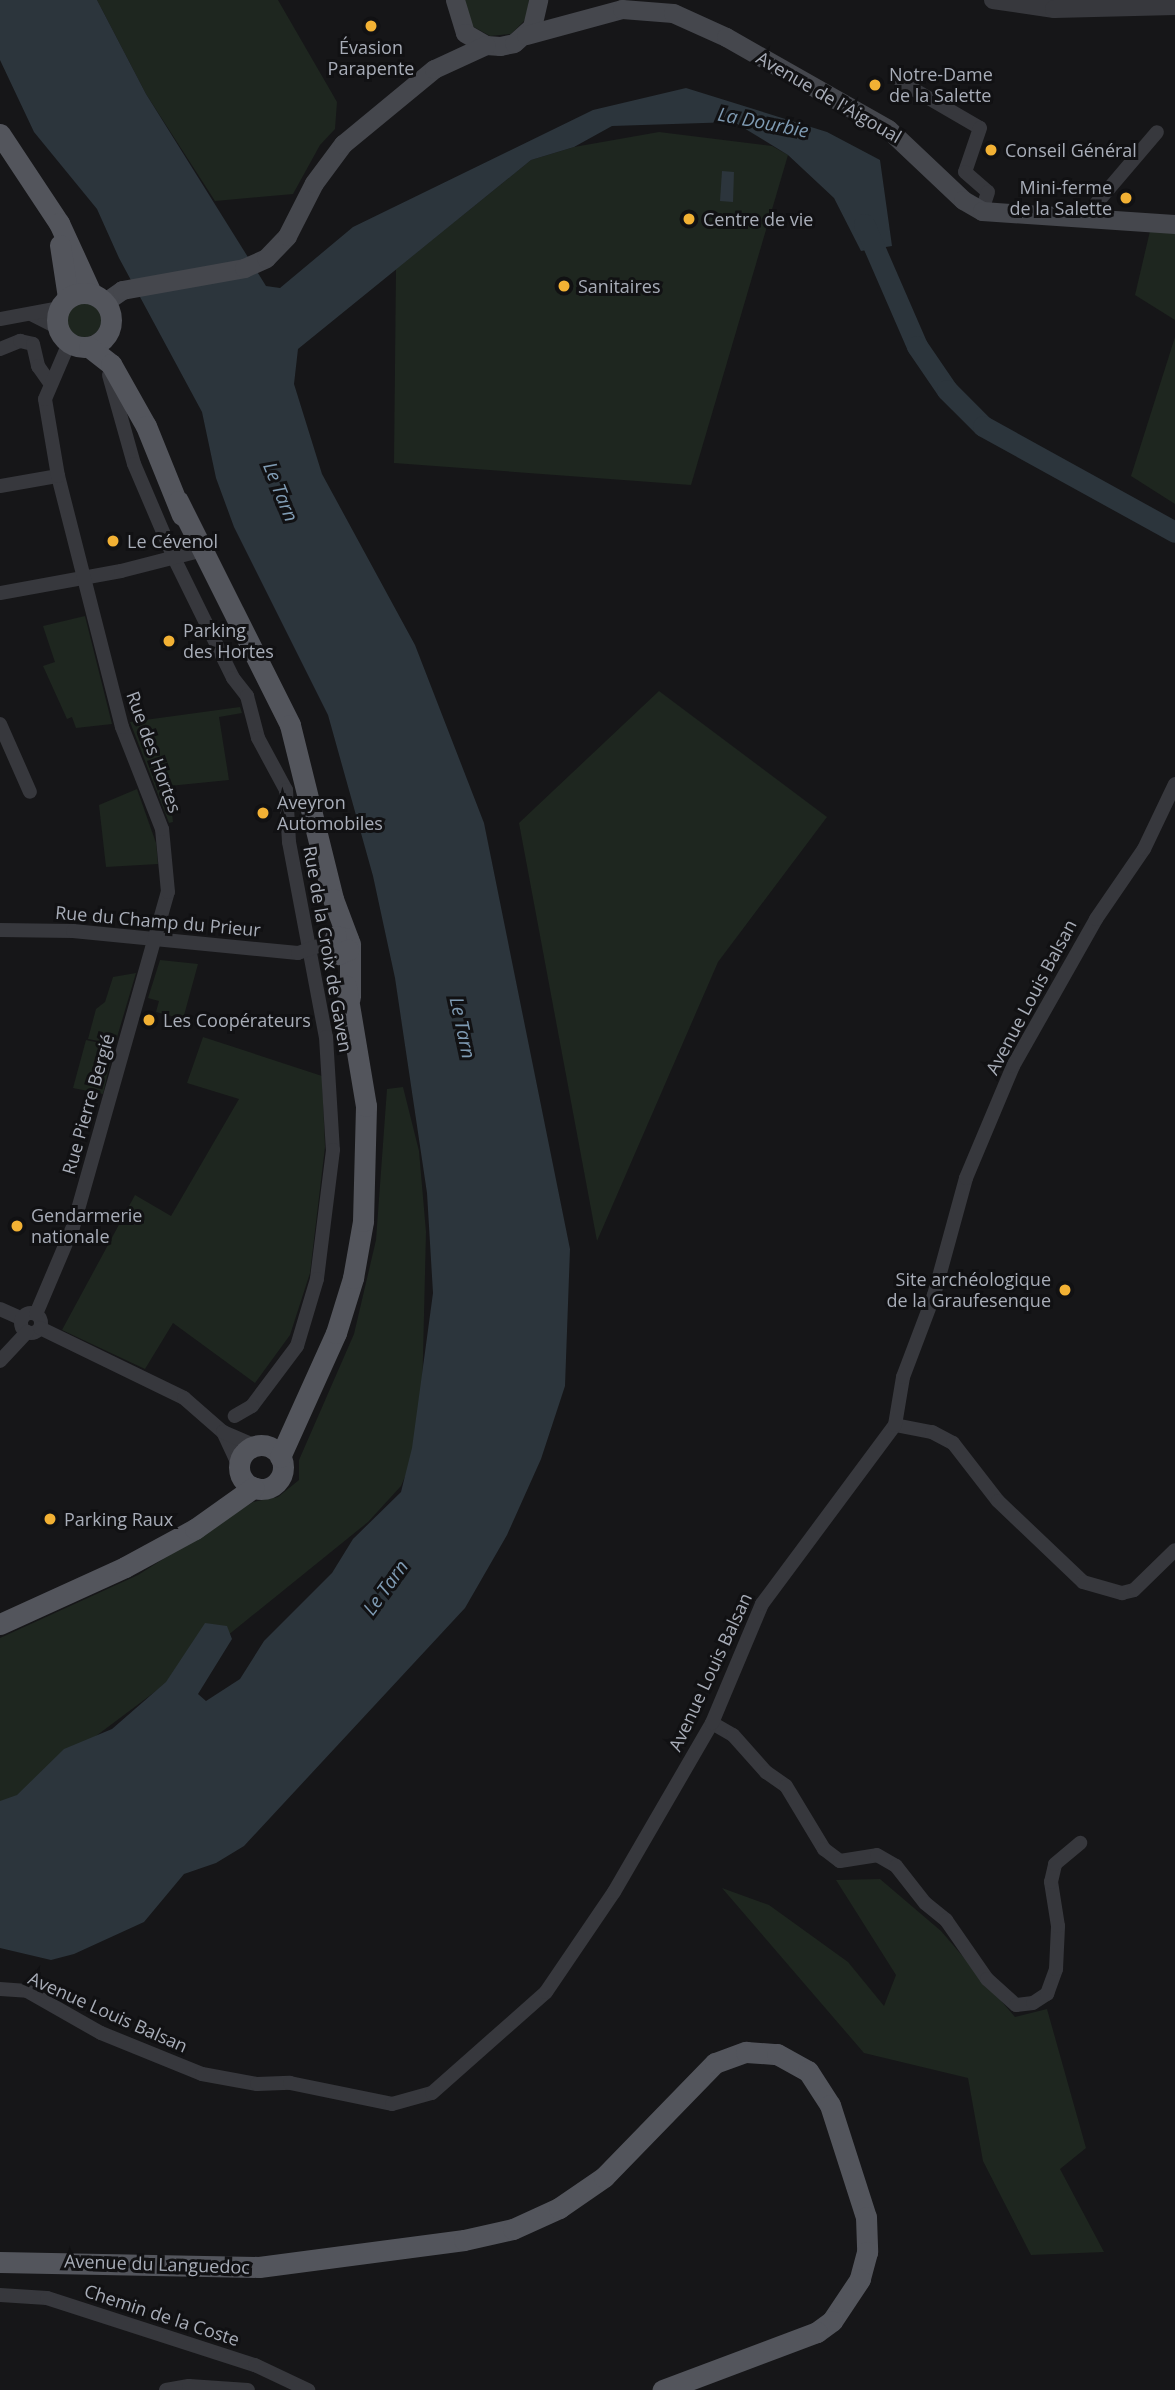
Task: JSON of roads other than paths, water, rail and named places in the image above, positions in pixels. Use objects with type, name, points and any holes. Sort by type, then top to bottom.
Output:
[{"type":"main road","points":[[455,0],[459,22],[466,33],[486,45]]},
{"type":"main road","points":[[526,35],[538,4]]},
{"type":"main road","name":"Avenue de l'Aigoual","points":[[538,4],[552,17],[591,17]]},
{"type":"main road","name":"Avenue de l'Aigoual","points":[[486,45],[514,43],[526,35],[591,17],[648,9],[696,21],[899,136],[963,200],[982,211]]},
{"type":"main road","points":[[434,69],[459,22]]},
{"type":"main road","points":[[69,325],[106,295],[244,268],[266,258],[287,236],[331,157],[360,128],[434,69],[486,45]]},
{"type":"main road","points":[[0,134],[106,295],[111,316],[110,330],[135,380],[146,426]]},
{"type":"main road","points":[[0,145],[40,205],[61,246],[69,325],[111,364],[146,426],[199,551],[233,609]]},
{"type":"main road","points":[[982,211],[1175,224]]},
{"type":"main road","points":[[69,325],[110,330]]},
{"type":"main road","points":[[178,501],[279,708],[290,725],[333,899],[366,1105],[366,1193],[354,1278],[315,1378],[280,1457],[280,1478],[269,1487],[244,1476]]},
{"type":"main road","points":[[279,708],[282,755],[305,783]]},
{"type":"main road","points":[[0,1624],[92,1584],[172,1539],[244,1476],[244,1453],[278,1433],[315,1378]]},
{"type":"main road","points":[[259,1445],[280,1457]]},
{"type":"main road","name":"Avenue du Languedoc","points":[[0,2262],[64,2260],[225,2269],[314,2261],[464,2240],[536,2220],[604,2177],[715,2063],[746,2052],[777,2054],[808,2071],[831,2105],[866,2217],[862,2272],[843,2307],[817,2332],[663,2390]]},
{"type":"street","points":[[992,0],[1054,9],[1175,6]]},
{"type":"street","points":[[901,82],[979,128],[965,172],[988,192],[982,211]]},
{"type":"street","points":[[1083,219],[1157,132]]},
{"type":"street","points":[[0,319],[31,314],[69,325],[49,382]]},
{"type":"street","points":[[0,349],[20,341],[33,344],[38,366],[49,382]]},
{"type":"street","name":"Rue de la Croix de Gaven","points":[[109,375],[134,464],[174,558],[233,678],[247,696],[258,738],[282,755],[289,842],[311,949],[329,1068],[333,1150],[317,1279],[297,1346],[253,1406],[235,1416]]},
{"type":"street","name":"Rue des Hortes","points":[[49,382],[45,399],[58,476],[82,578],[122,727],[164,839],[168,892],[155,940]]},
{"type":"street","points":[[0,486],[58,476]]},
{"type":"street","points":[[0,593],[82,578],[199,551]]},
{"type":"street","points":[[0,724],[30,792]]},
{"type":"street","name":"Avenue Louis Balsan","points":[[0,1989],[27,1992],[101,2033],[202,2074],[257,2084],[290,2082],[392,2104],[411,2102],[432,2093],[546,1992],[614,1892],[712,1723],[762,1604],[895,1425],[903,1377],[934,1295],[966,1178],[1013,1066],[1096,919],[1144,849],[1175,784]]},
{"type":"street","name":"Rue du Champ du Prieur","points":[[0,930],[298,953],[339,945]]},
{"type":"street","name":"Rue Pierre Bergié","points":[[0,1361],[31,1323],[73,1227],[155,940]]},
{"type":"street","points":[[0,1309],[184,1398],[223,1432],[259,1445]]},
{"type":"street","points":[[895,1425],[932,1432],[953,1443],[998,1501],[1083,1582],[1122,1592],[1134,1590],[1175,1550]]},
{"type":"street","points":[[223,1432],[244,1476]]},
{"type":"street","points":[[712,1723],[733,1735],[766,1772],[786,1786],[824,1849],[840,1861],[877,1855],[896,1866],[925,1903],[946,1920],[987,1979],[1016,2005],[1033,2003],[1047,1994],[1056,1969],[1058,1926],[1051,1882],[1055,1864],[1080,1843]]},
{"type":"street","name":"Chemin de la Coste","points":[[0,2295],[47,2298],[255,2365],[308,2390]]},
{"type":"street","points":[[166,2390],[229,2386],[248,2390]]},
{"type":"water","name":"Le Tarn","points":[[0,0],[97,0],[146,94],[266,286],[280,288],[353,227],[593,110],[686,88],[827,132],[880,160],[892,246],[861,251],[834,198],[788,155],[734,122],[612,126],[574,147],[531,160],[298,349],[294,384],[322,474],[415,645],[484,823],[570,1249],[565,1386],[541,1459],[507,1535],[465,1608],[244,1846],[216,1863],[184,1874],[144,1922],[74,1954],[51,1960],[0,1948],[0,1801],[17,1795],[64,1749],[112,1729],[166,1682],[205,1623],[227,1626],[232,1639],[198,1694],[206,1701],[240,1679],[264,1641],[332,1573],[353,1539],[401,1492],[412,1448],[433,1293],[427,1193],[395,978],[373,876],[328,715],[234,527],[216,478],[202,412],[119,258],[97,209],[34,132],[0,60]]},
{"type":"water","points":[[722,171],[734,172],[733,202],[720,201]]},
{"type":"waterway","name":"La Dourbie","points":[[864,224],[917,346],[947,390],[983,426],[1175,532]]},
{"type":"place","name":"Évasion Parapente","points":[[371,26]]},
{"type":"place","name":"Notre-Dame de la Salette","points":[[875,85]]},
{"type":"place","name":"Conseil Général","points":[[991,150]]},
{"type":"place","name":"Mini-ferme de la Salette","points":[[1126,198]]},
{"type":"place","name":"Centre de vie","points":[[689,219]]},
{"type":"place","name":"Sanitaires","points":[[564,286]]},
{"type":"place","name":"Le Cévenol","points":[[113,541]]},
{"type":"place","name":"Parking des Hortes","points":[[169,641]]},
{"type":"place","name":"Aveyron Automobiles","points":[[263,813]]},
{"type":"place","name":"Les Coopérateurs","points":[[149,1020]]},
{"type":"place","name":"Gendarmerie nationale","points":[[17,1226]]},
{"type":"place","name":"Site archéologique de la Graufesenque","points":[[1065,1290]]},
{"type":"place","name":"Parking Raux","points":[[50,1519]]}]
